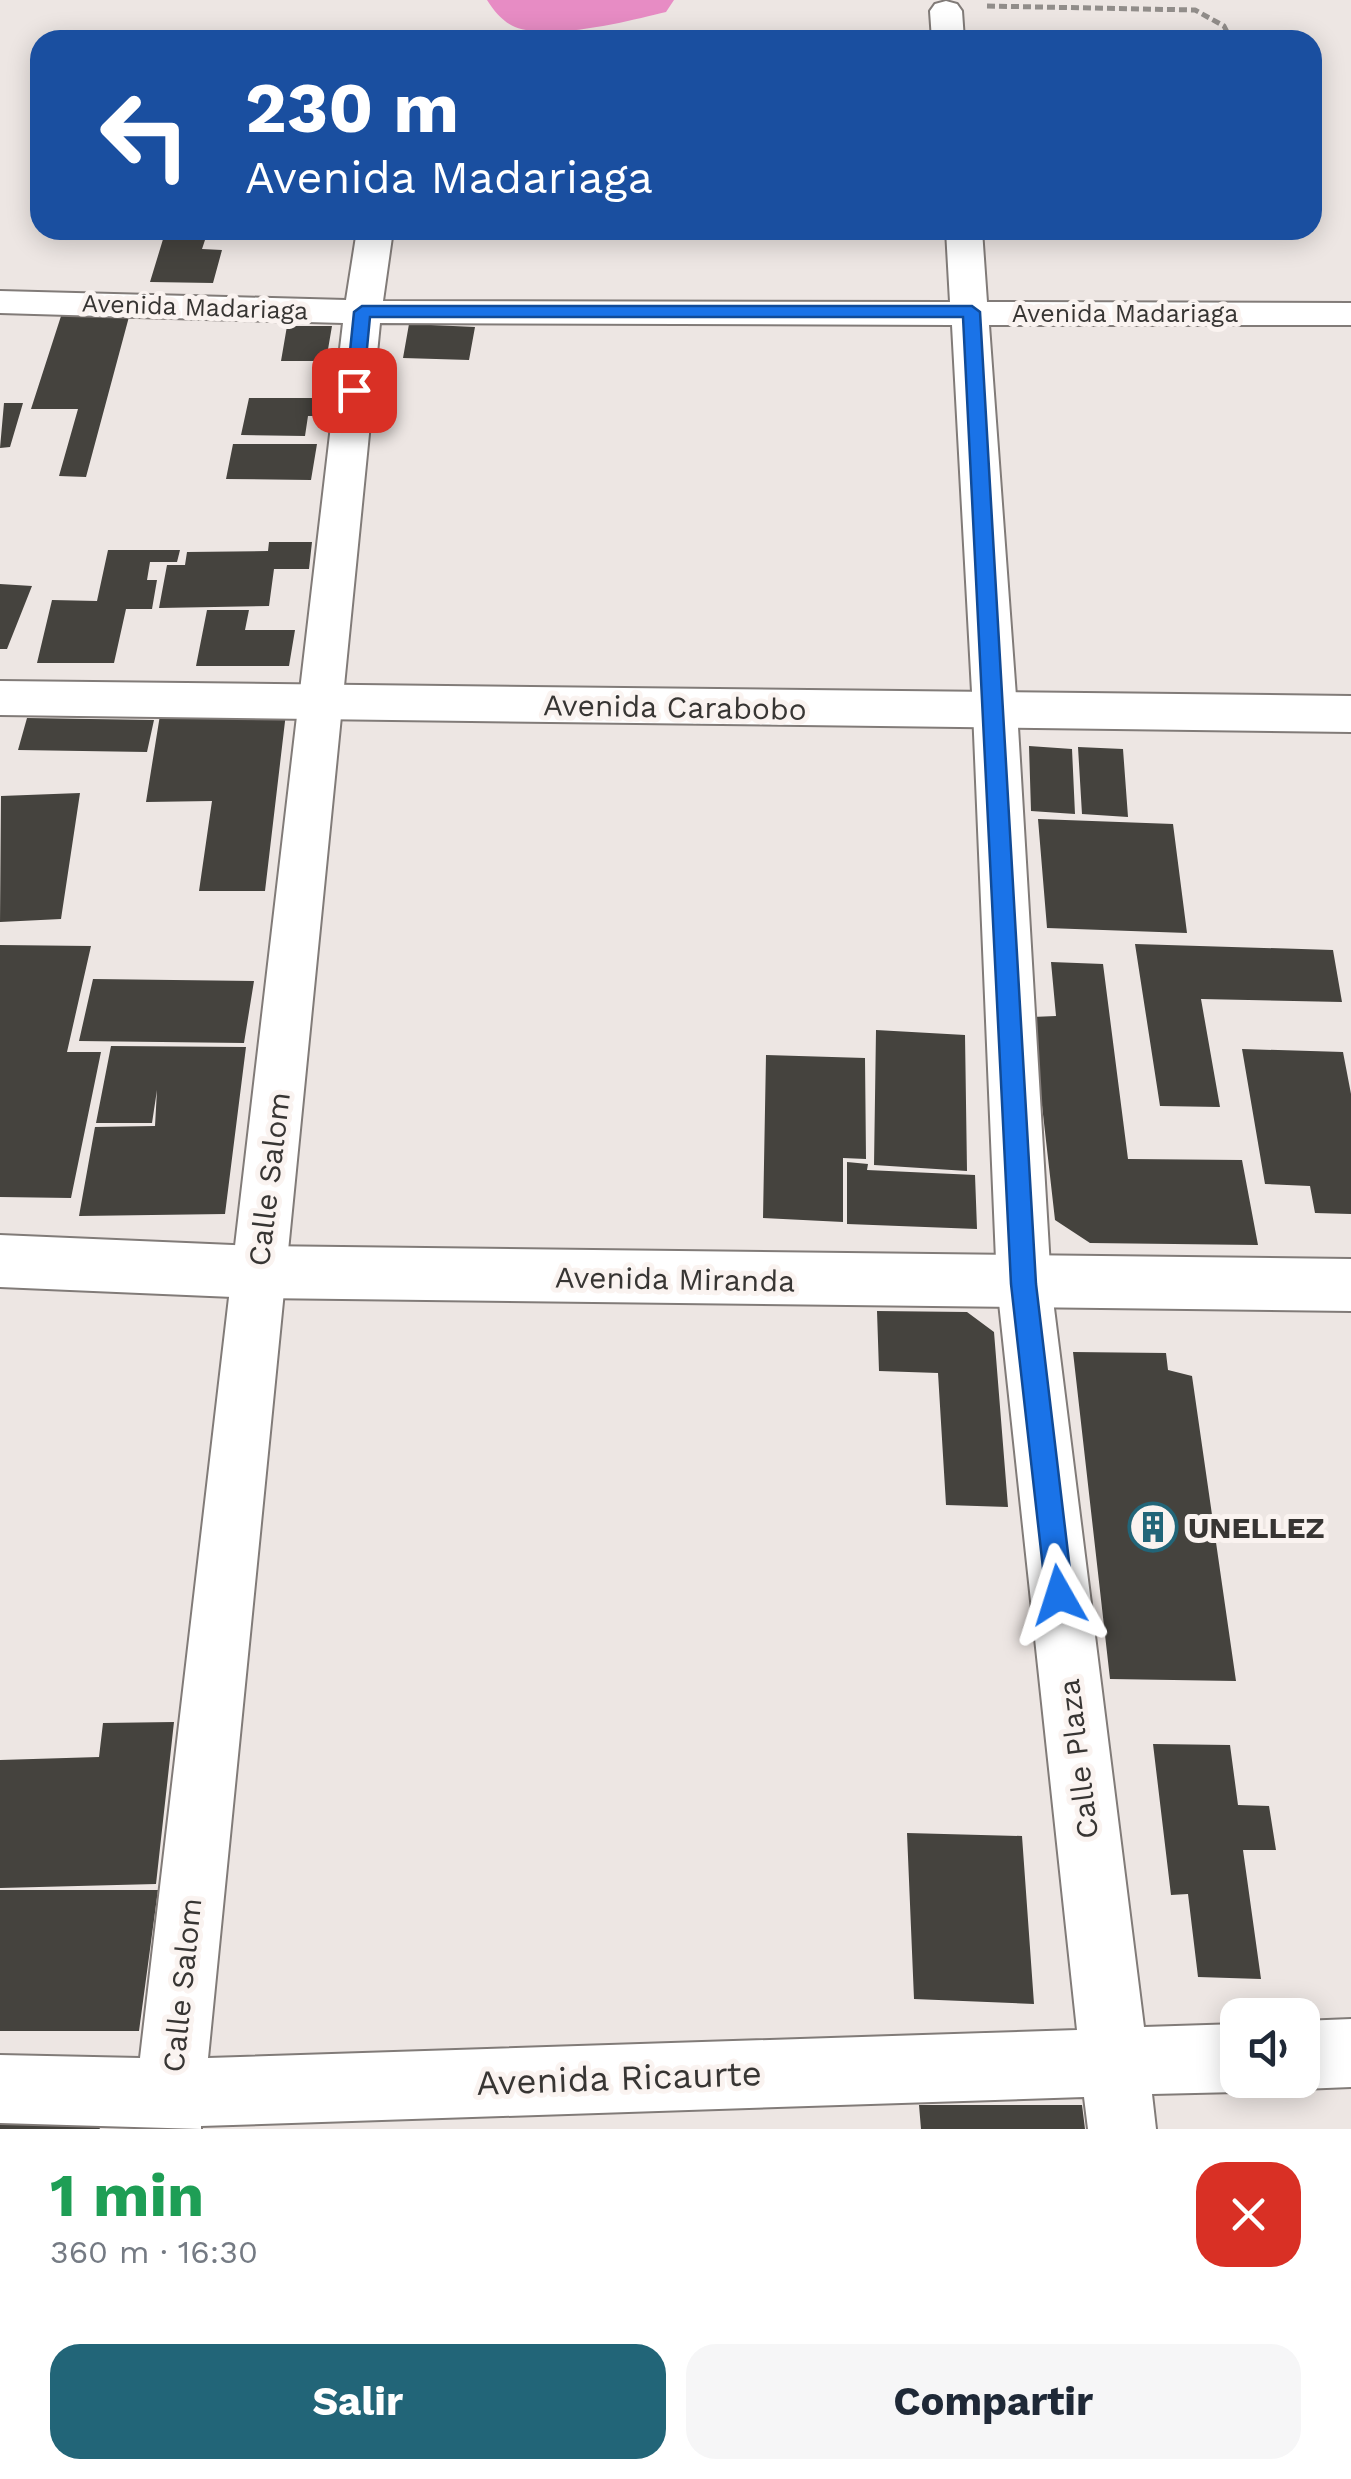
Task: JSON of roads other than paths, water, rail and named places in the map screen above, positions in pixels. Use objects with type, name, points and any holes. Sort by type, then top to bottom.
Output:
[{"type":"street","name":"Calle Salom","points":[[169,2111],[323,704],[362,312],[373,240]]},
{"type":"street","name":"Calle Plaza","points":[[965,240],[995,710],[1024,1284],[1122,2129]]},
{"type":"street","name":"Avenida Madariaga","points":[[0,302],[362,312],[1351,314]]},
{"type":"street","name":"Avenida Carabobo","points":[[0,698],[1351,714]]},
{"type":"street","name":"Avenida Miranda","points":[[0,1261],[258,1272],[1351,1285]]},
{"type":"street","points":[[1320,2055],[1351,2054]]},
{"type":"street","name":"Avenida Ricaurte","points":[[0,2089],[169,2111],[1220,2059]]},
{"type":"waterway","points":[[515,0],[532,14],[610,9],[646,0]]},
{"type":"place","name":"UNELLEZ","points":[[1153,1527]]}]
